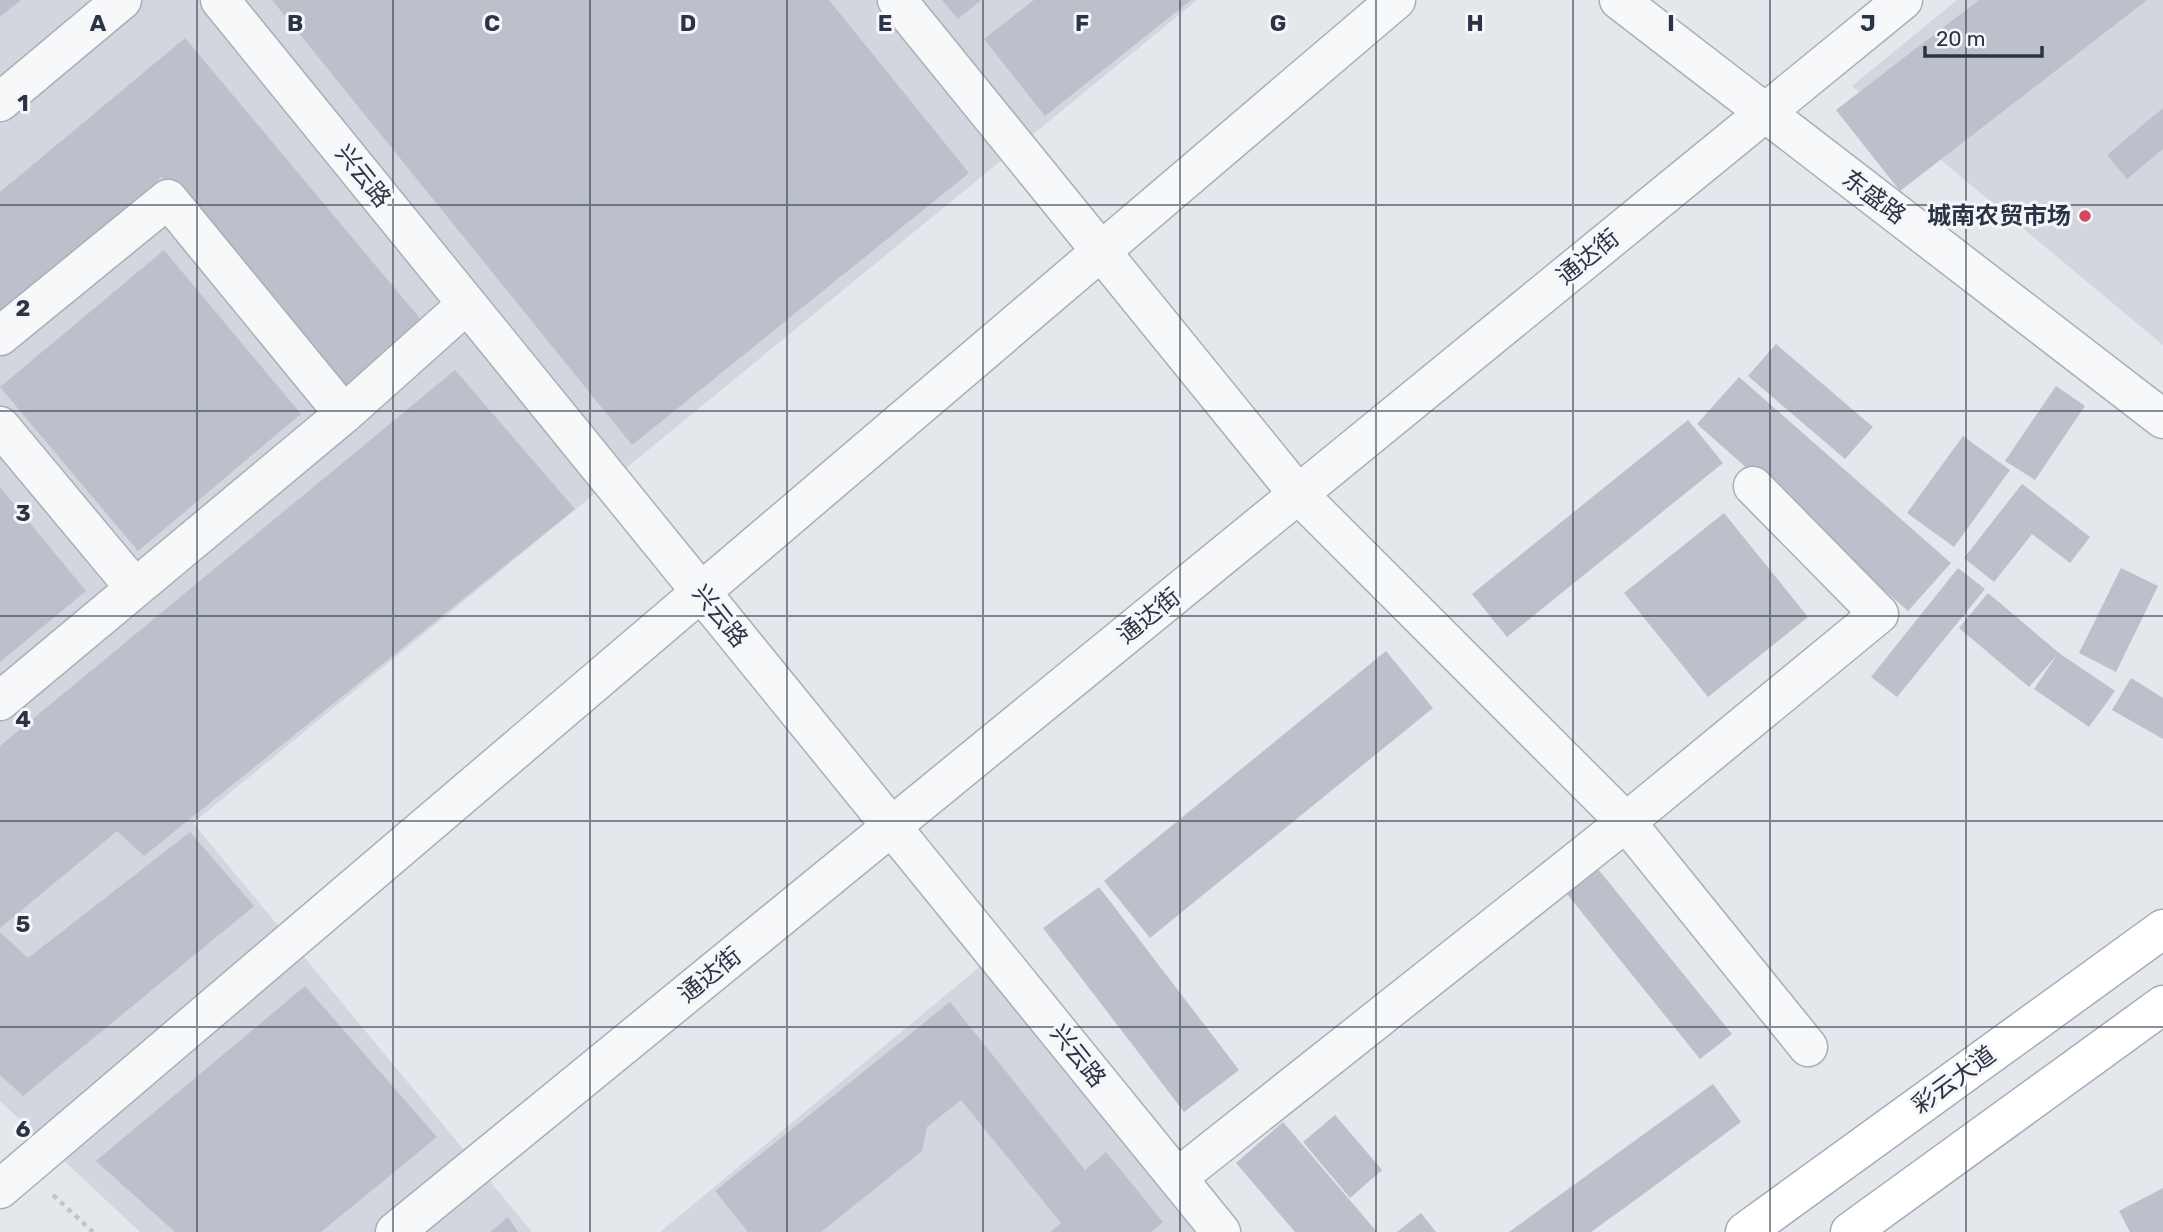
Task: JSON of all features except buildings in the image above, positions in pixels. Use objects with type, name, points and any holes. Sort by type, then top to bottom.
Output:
[{"type":"main road","name":"彩云大道","points":[[1745,1232],[2163,929]]},
{"type":"main road","points":[[1850,1232],[2163,1005]]},
{"type":"street","points":[[0,102],[122,0]]},
{"type":"street","name":"兴云路","points":[[220,0],[1221,1232]]},
{"type":"street","points":[[897,0],[1298,494],[1626,822],[1808,1047]]},
{"type":"street","points":[[0,1189],[1396,0]]},
{"type":"street","name":"东盛路","points":[[1619,0],[2163,419]]},
{"type":"street","name":"通达街","points":[[395,1232],[1903,0]]},
{"type":"street","points":[[0,336],[168,199],[344,414]]},
{"type":"street","points":[[0,701],[344,414],[467,304]]},
{"type":"street","points":[[0,426],[135,588]]},
{"type":"street","points":[[1177,1178],[1626,822],[1879,614],[1753,486]]},
{"type":"shaded area","points":[[0,0],[1197,0],[193,823],[532,1232],[140,1232],[0,1101]]},
{"type":"shaded area","name":"城南农贸市场","points":[[1957,0],[2163,0],[2163,345],[1852,86]]},
{"type":"shaded area","points":[[1000,950],[1231,1232],[660,1232]]},
{"type":"place","name":"城南农贸市场","points":[[2085,216]]}]
